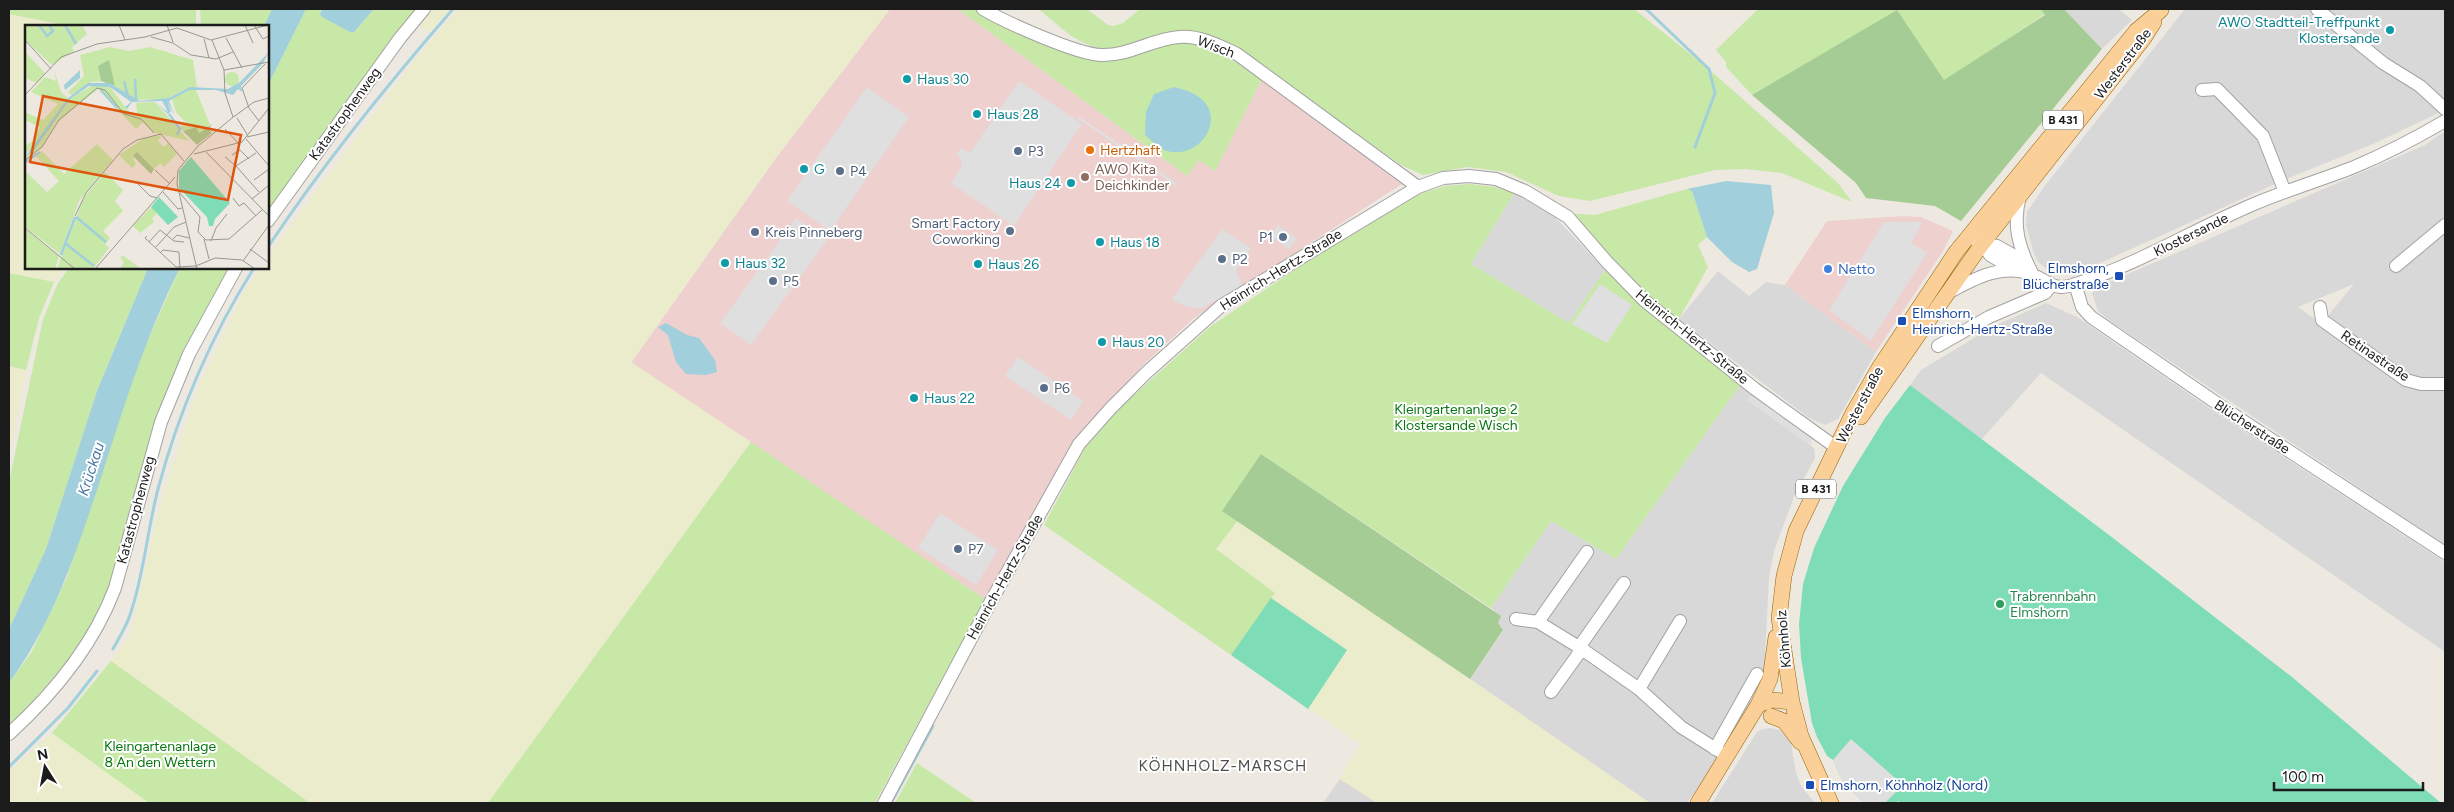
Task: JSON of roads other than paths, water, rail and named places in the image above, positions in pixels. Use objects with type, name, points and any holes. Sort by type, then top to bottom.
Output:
[{"type":"main road","name":"Westerstraße","points":[[1837,448],[1889,379],[1982,244],[2144,38],[2162,9]]},
{"type":"main road","name":"Westerstraße","points":[[1837,448],[1879,368],[1969,235],[2136,32],[2162,9]]},
{"type":"main road","name":"Köhnholz","points":[[1831,803],[1802,736],[1792,702],[1779,618],[1784,576],[1796,531],[1837,448]]},
{"type":"main road","points":[[1741,733],[1758,705],[1770,679],[1779,618]]},
{"type":"main road","points":[[1758,705],[1772,700],[1792,702]]},
{"type":"main road","points":[[1698,803],[1721,753],[1758,719],[1770,716],[1792,702]]},
{"type":"main road","points":[[1770,716],[1784,721],[1813,762]]},
{"type":"street","name":"Katastrophenweg","points":[[269,220],[400,38],[424,9]]},
{"type":"street","name":"Wisch","points":[[983,9],[1004,22],[1099,55],[1118,54],[1180,37],[1199,39],[1221,46],[1237,54],[1418,187]]},
{"type":"street","points":[[2317,9],[2383,63],[2420,86],[2445,109]]},
{"type":"street","points":[[2202,90],[2217,89],[2263,136],[2285,192]]},
{"type":"street","name":"Klostersande","points":[[1938,346],[1989,317],[2045,293],[2051,286],[2075,284],[2165,248],[2254,204],[2354,167],[2445,122]]},
{"type":"street","name":"Heinrich-Hertz-Straße","points":[[884,803],[986,611],[1079,444],[1110,408],[1220,306],[1418,187],[1443,178],[1460,177],[1496,179],[1525,190],[1568,217],[1607,262],[1645,301],[1755,388],[1837,448]]},
{"type":"street","points":[[2020,196],[2016,229],[2026,270]]},
{"type":"street","points":[[2396,266],[2445,225]]},
{"type":"street","points":[[1969,235],[1982,244],[1990,255],[2026,270],[2051,286]]},
{"type":"street","name":"Katastrophenweg","points":[[9,734],[84,650],[106,613],[115,588],[161,422],[189,354],[235,269]]},
{"type":"street","points":[[1948,294],[1986,275],[2003,271],[2026,270]]},
{"type":"street","name":"Blücherstraße","points":[[2075,284],[2082,307],[2091,317],[2234,415],[2445,553]]},
{"type":"street","name":"Retinastraße","points":[[2320,306],[2322,320],[2406,380],[2421,384],[2445,384]]},
{"type":"street","points":[[1538,622],[1587,552]]},
{"type":"street","points":[[1551,692],[1582,649],[1582,643],[1624,583]]},
{"type":"street","points":[[1516,619],[1538,622],[1582,649],[1639,689],[1681,727],[1721,753],[1757,674]]},
{"type":"street","points":[[1639,689],[1680,621]]},
{"type":"water","points":[[272,9],[306,9],[269,83],[269,25],[264,25]]},
{"type":"water","points":[[322,9],[374,9],[354,32],[350,32],[320,15]]},
{"type":"water","points":[[1174,87],[1190,92],[1204,101],[1210,111],[1211,122],[1208,132],[1201,142],[1192,149],[1180,152],[1164,150],[1145,135],[1146,112],[1154,94]]},
{"type":"water","points":[[1726,181],[1771,185],[1774,213],[1757,269],[1749,272],[1732,262],[1707,237],[1692,191],[1687,189]]},
{"type":"water","name":"Krückau","points":[[148,269],[180,269],[145,347],[62,587],[25,660],[9,683],[9,629],[46,549],[97,391]]},
{"type":"water","points":[[666,323],[687,335],[699,338],[715,360],[717,372],[706,375],[686,374],[676,362],[668,335],[658,327]]},
{"type":"waterway","points":[[269,246],[356,125],[453,9]]},
{"type":"waterway","points":[[1646,9],[1709,69],[1715,93],[1695,147]]},
{"type":"waterway","points":[[113,649],[126,624],[135,600],[158,489],[186,403],[210,347],[253,269]]},
{"type":"waterway","points":[[9,767],[68,708],[97,671]]},
{"type":"waterway","points":[[891,803],[933,726]]},
{"type":"place","name":"AWO Stadtteil-Treffpunkt Klostersande","points":[[2390,30]]},
{"type":"place","name":"Haus 30","points":[[907,79]]},
{"type":"place","name":"Haus 28","points":[[977,114]]},
{"type":"place","name":"Hertzhaft","points":[[1090,150]]},
{"type":"place","name":"P3","points":[[1018,151]]},
{"type":"place","name":"G","points":[[804,169]]},
{"type":"place","name":"P4","points":[[840,171]]},
{"type":"place","name":"AWO Kita Deichkinder","points":[[1085,177]]},
{"type":"place","name":"Haus 24","points":[[1071,183]]},
{"type":"place","name":"Smart Factory Coworking","points":[[1010,231]]},
{"type":"place","name":"Kreis Pinneberg","points":[[755,232]]},
{"type":"place","name":"P1","points":[[1283,237]]},
{"type":"place","name":"Haus 18","points":[[1100,242]]},
{"type":"place","name":"P2","points":[[1222,259]]},
{"type":"place","name":"Haus 32","points":[[725,263]]},
{"type":"place","name":"Haus 26","points":[[978,264]]},
{"type":"place","name":"Netto","points":[[1828,269]]},
{"type":"place","name":"Elmshorn, Blücherstraße","points":[[2119,276]]},
{"type":"place","name":"P5","points":[[773,281]]},
{"type":"place","name":"Elmshorn, Heinrich-Hertz-Straße","points":[[1902,321]]},
{"type":"place","name":"Haus 20","points":[[1102,342]]},
{"type":"place","name":"P6","points":[[1044,388]]},
{"type":"place","name":"Haus 22","points":[[914,398]]},
{"type":"place","name":"P7","points":[[958,549]]},
{"type":"place","name":"Trabrennbahn Elmshorn","points":[[2000,604]]},
{"type":"place","name":"Elmshorn, Köhnholz (Nord)","points":[[1810,785]]},
{"type":"district","name":"KÖHNHOLZ-MARSCH","points":[[1223,766]]},
{"type":"park label","name":"Kleingartenanlage 2 Klostersande Wisch","points":[[1456,418]]},
{"type":"park label","name":"Kleingartenanlage 8 An den Wettern","points":[[160,754]]}]
